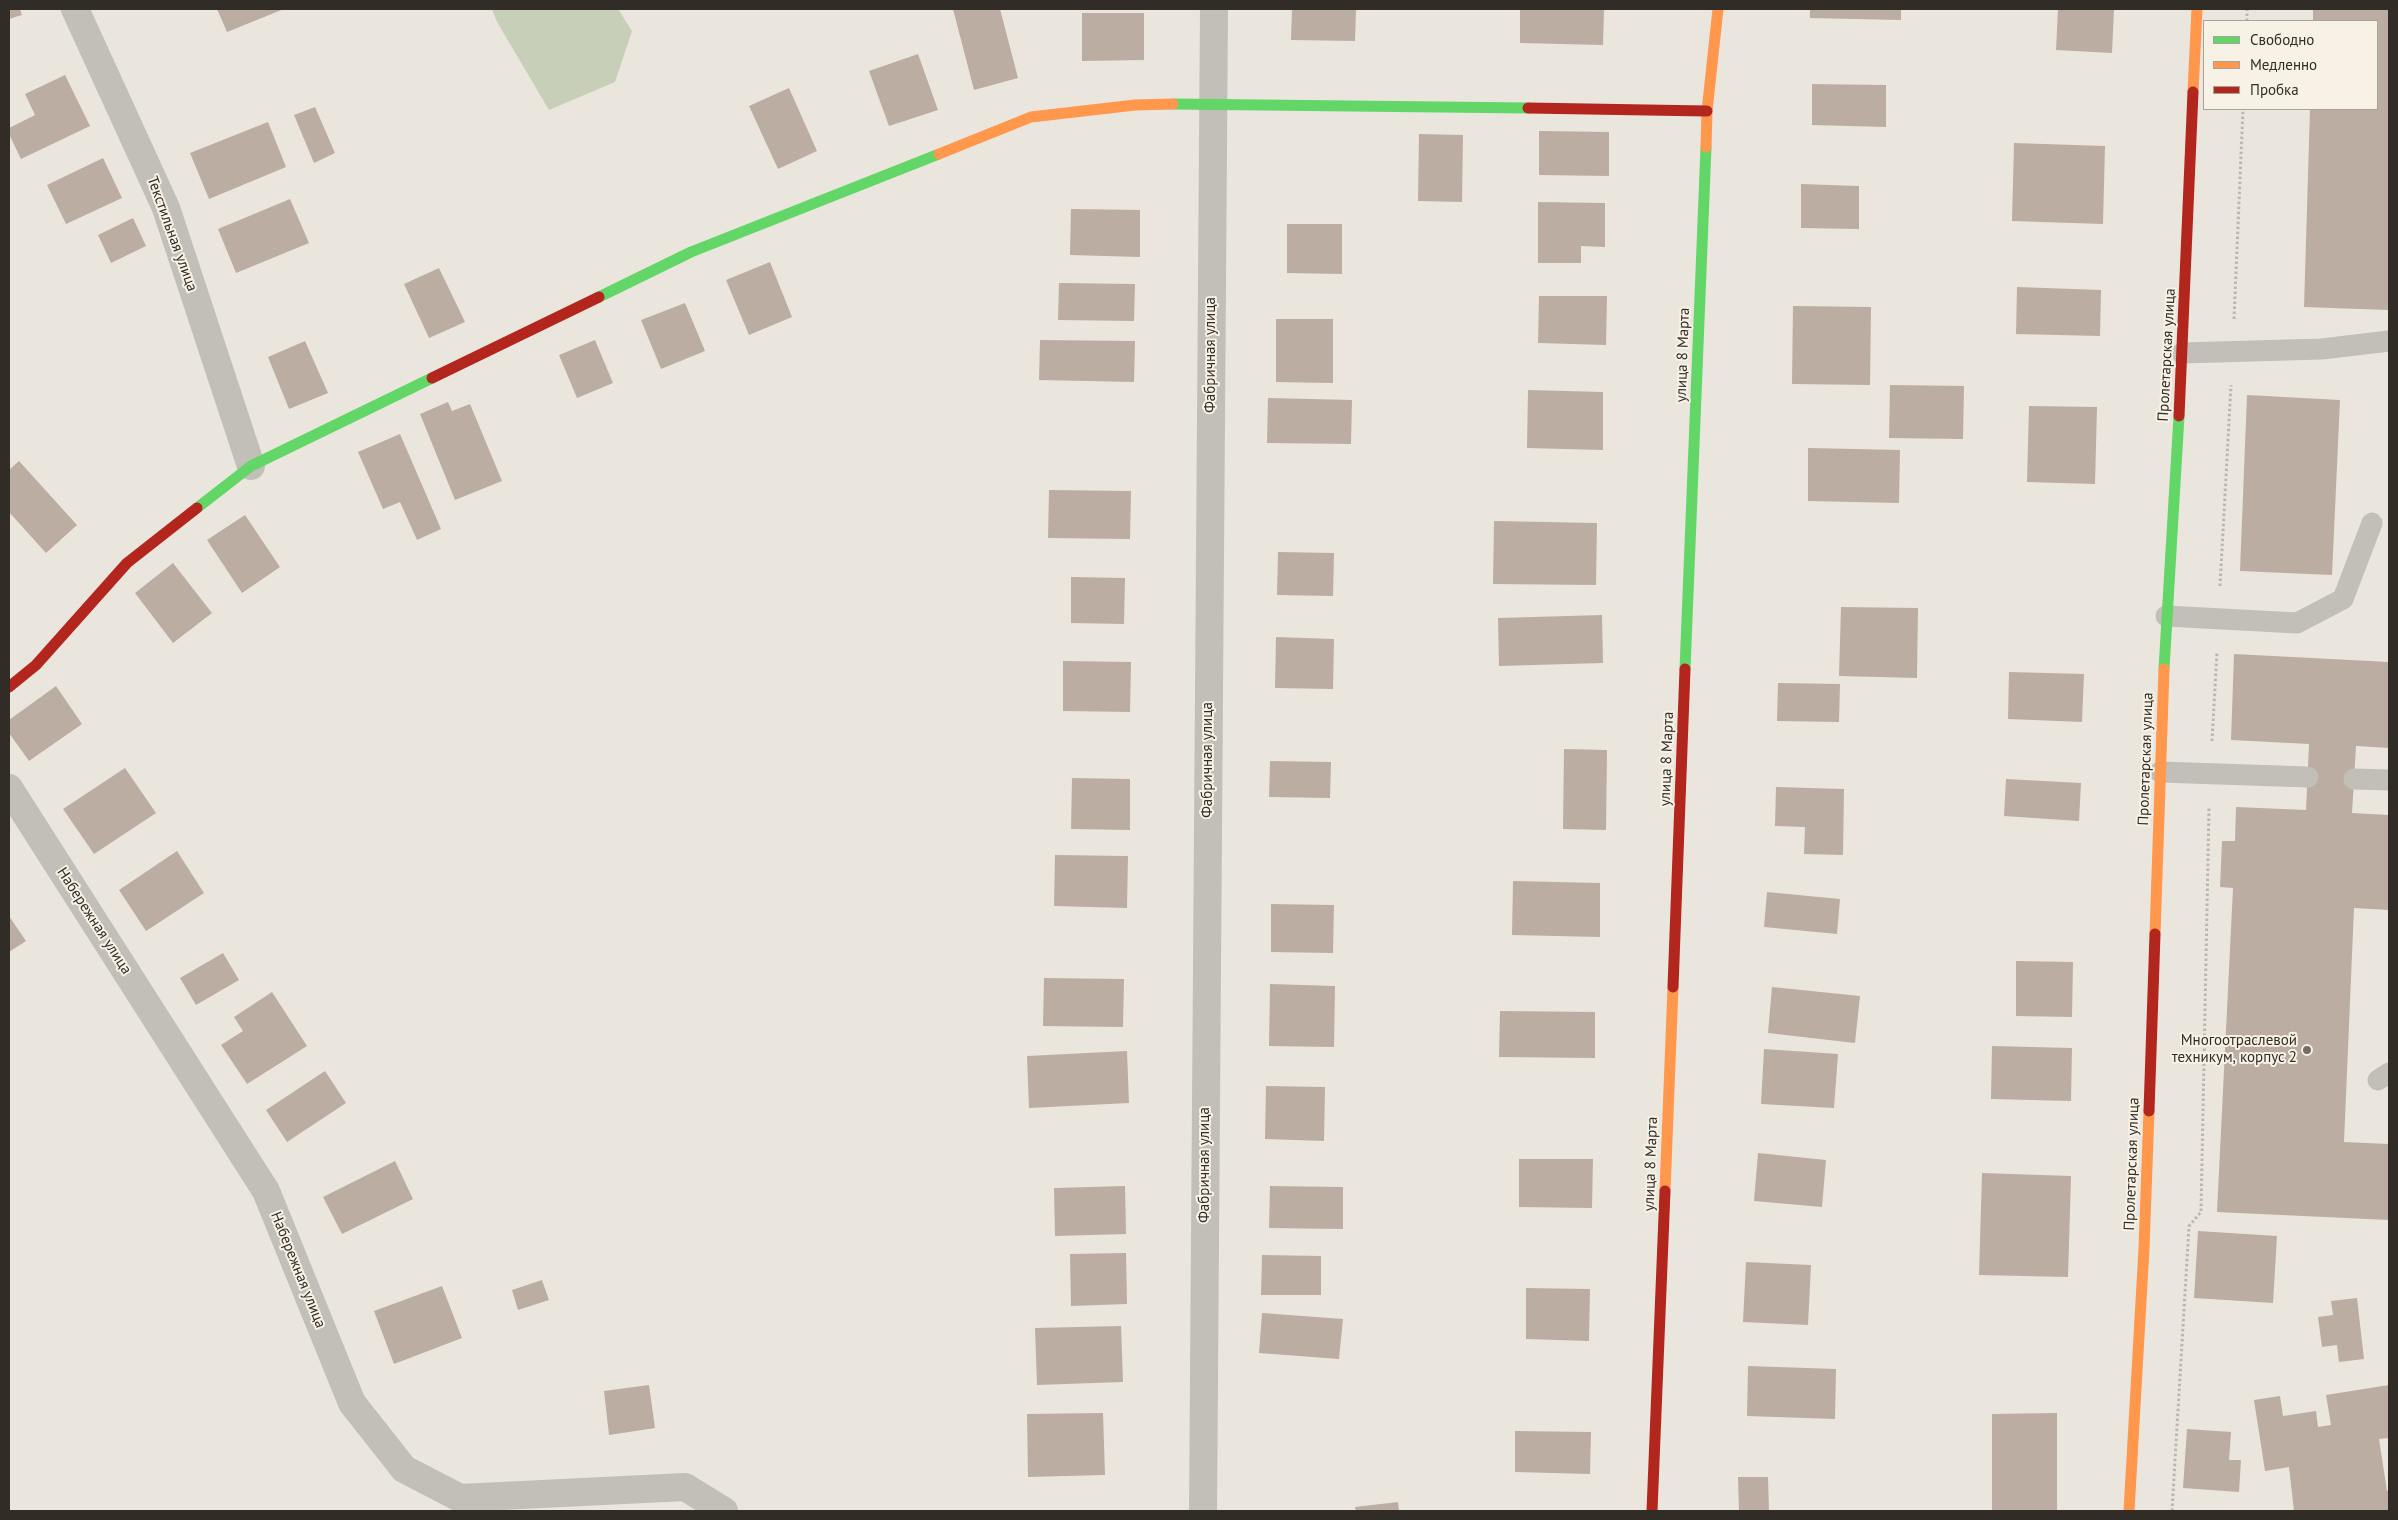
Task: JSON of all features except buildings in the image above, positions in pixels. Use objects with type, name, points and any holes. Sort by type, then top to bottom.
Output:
[{"type":"street","name":"Текстильная улица","points":[[75,9],[166,208],[251,466]]},
{"type":"street","name":"Фабричная улица","points":[[1203,1511],[1214,9]]},
{"type":"street","name":"улица 8 Марта","points":[[1652,1511],[1708,111],[1718,9]]},
{"type":"street","name":"Пролетарская улица","points":[[2130,1511],[2144,1249],[2166,616],[2172,559],[2197,9]]},
{"type":"street","points":[[9,686],[36,665],[127,563],[251,466],[691,252],[1031,117],[1135,105],[1213,104],[1708,111]]},
{"type":"street","name":"Набережная улица","points":[[9,788],[266,1191],[352,1402],[404,1469],[460,1498],[685,1487],[724,1511]]},
{"type":"lane","points":[[2182,353],[2322,349],[2389,341]]},
{"type":"lane","points":[[2166,616],[2297,623],[2343,599],[2372,523]]},
{"type":"lane","points":[[2160,772],[2308,777]]},
{"type":"lane","points":[[2354,779],[2389,780]]},
{"type":"path","points":[[2172,1511],[2189,1226],[2201,1212],[2210,773],[2233,351],[2243,110]]},
{"type":"green space","points":[[492,9],[618,9],[632,31],[615,82],[549,110],[497,22]]},
{"type":"traffic: fast","points":[[1173,104],[1528,108]]},
{"type":"traffic: fast","points":[[1685,669],[1706,147]]},
{"type":"traffic: fast","points":[[599,297],[691,252],[939,154]]},
{"type":"traffic: fast","points":[[197,508],[251,466],[432,378]]},
{"type":"traffic: fast","points":[[2164,669],[2179,416]]},
{"type":"traffic: slow","points":[[1706,147],[1707,111],[1718,9]]},
{"type":"traffic: slow","points":[[2193,92],[2197,9]]},
{"type":"traffic: slow","points":[[939,154],[1031,117],[1135,105],[1173,104]]},
{"type":"traffic: slow","points":[[2155,934],[2164,669]]},
{"type":"traffic: slow","points":[[1665,1191],[1673,987]]},
{"type":"traffic: slow","points":[[2129,1511],[2144,1249],[2149,1111]]},
{"type":"traffic: jam","points":[[2179,416],[2193,92]]},
{"type":"traffic: jam","points":[[1528,108],[1707,111]]},
{"type":"traffic: jam","points":[[432,378],[599,297]]},
{"type":"traffic: jam","points":[[9,687],[36,665],[127,563],[197,508]]},
{"type":"traffic: jam","points":[[1673,987],[1685,669]]},
{"type":"traffic: jam","points":[[2149,1111],[2155,934]]},
{"type":"traffic: jam","points":[[1652,1511],[1665,1191]]},
{"type":"place","name":"Многоотраслевой техникум, корпус 2","points":[[2307,1050]]}]
